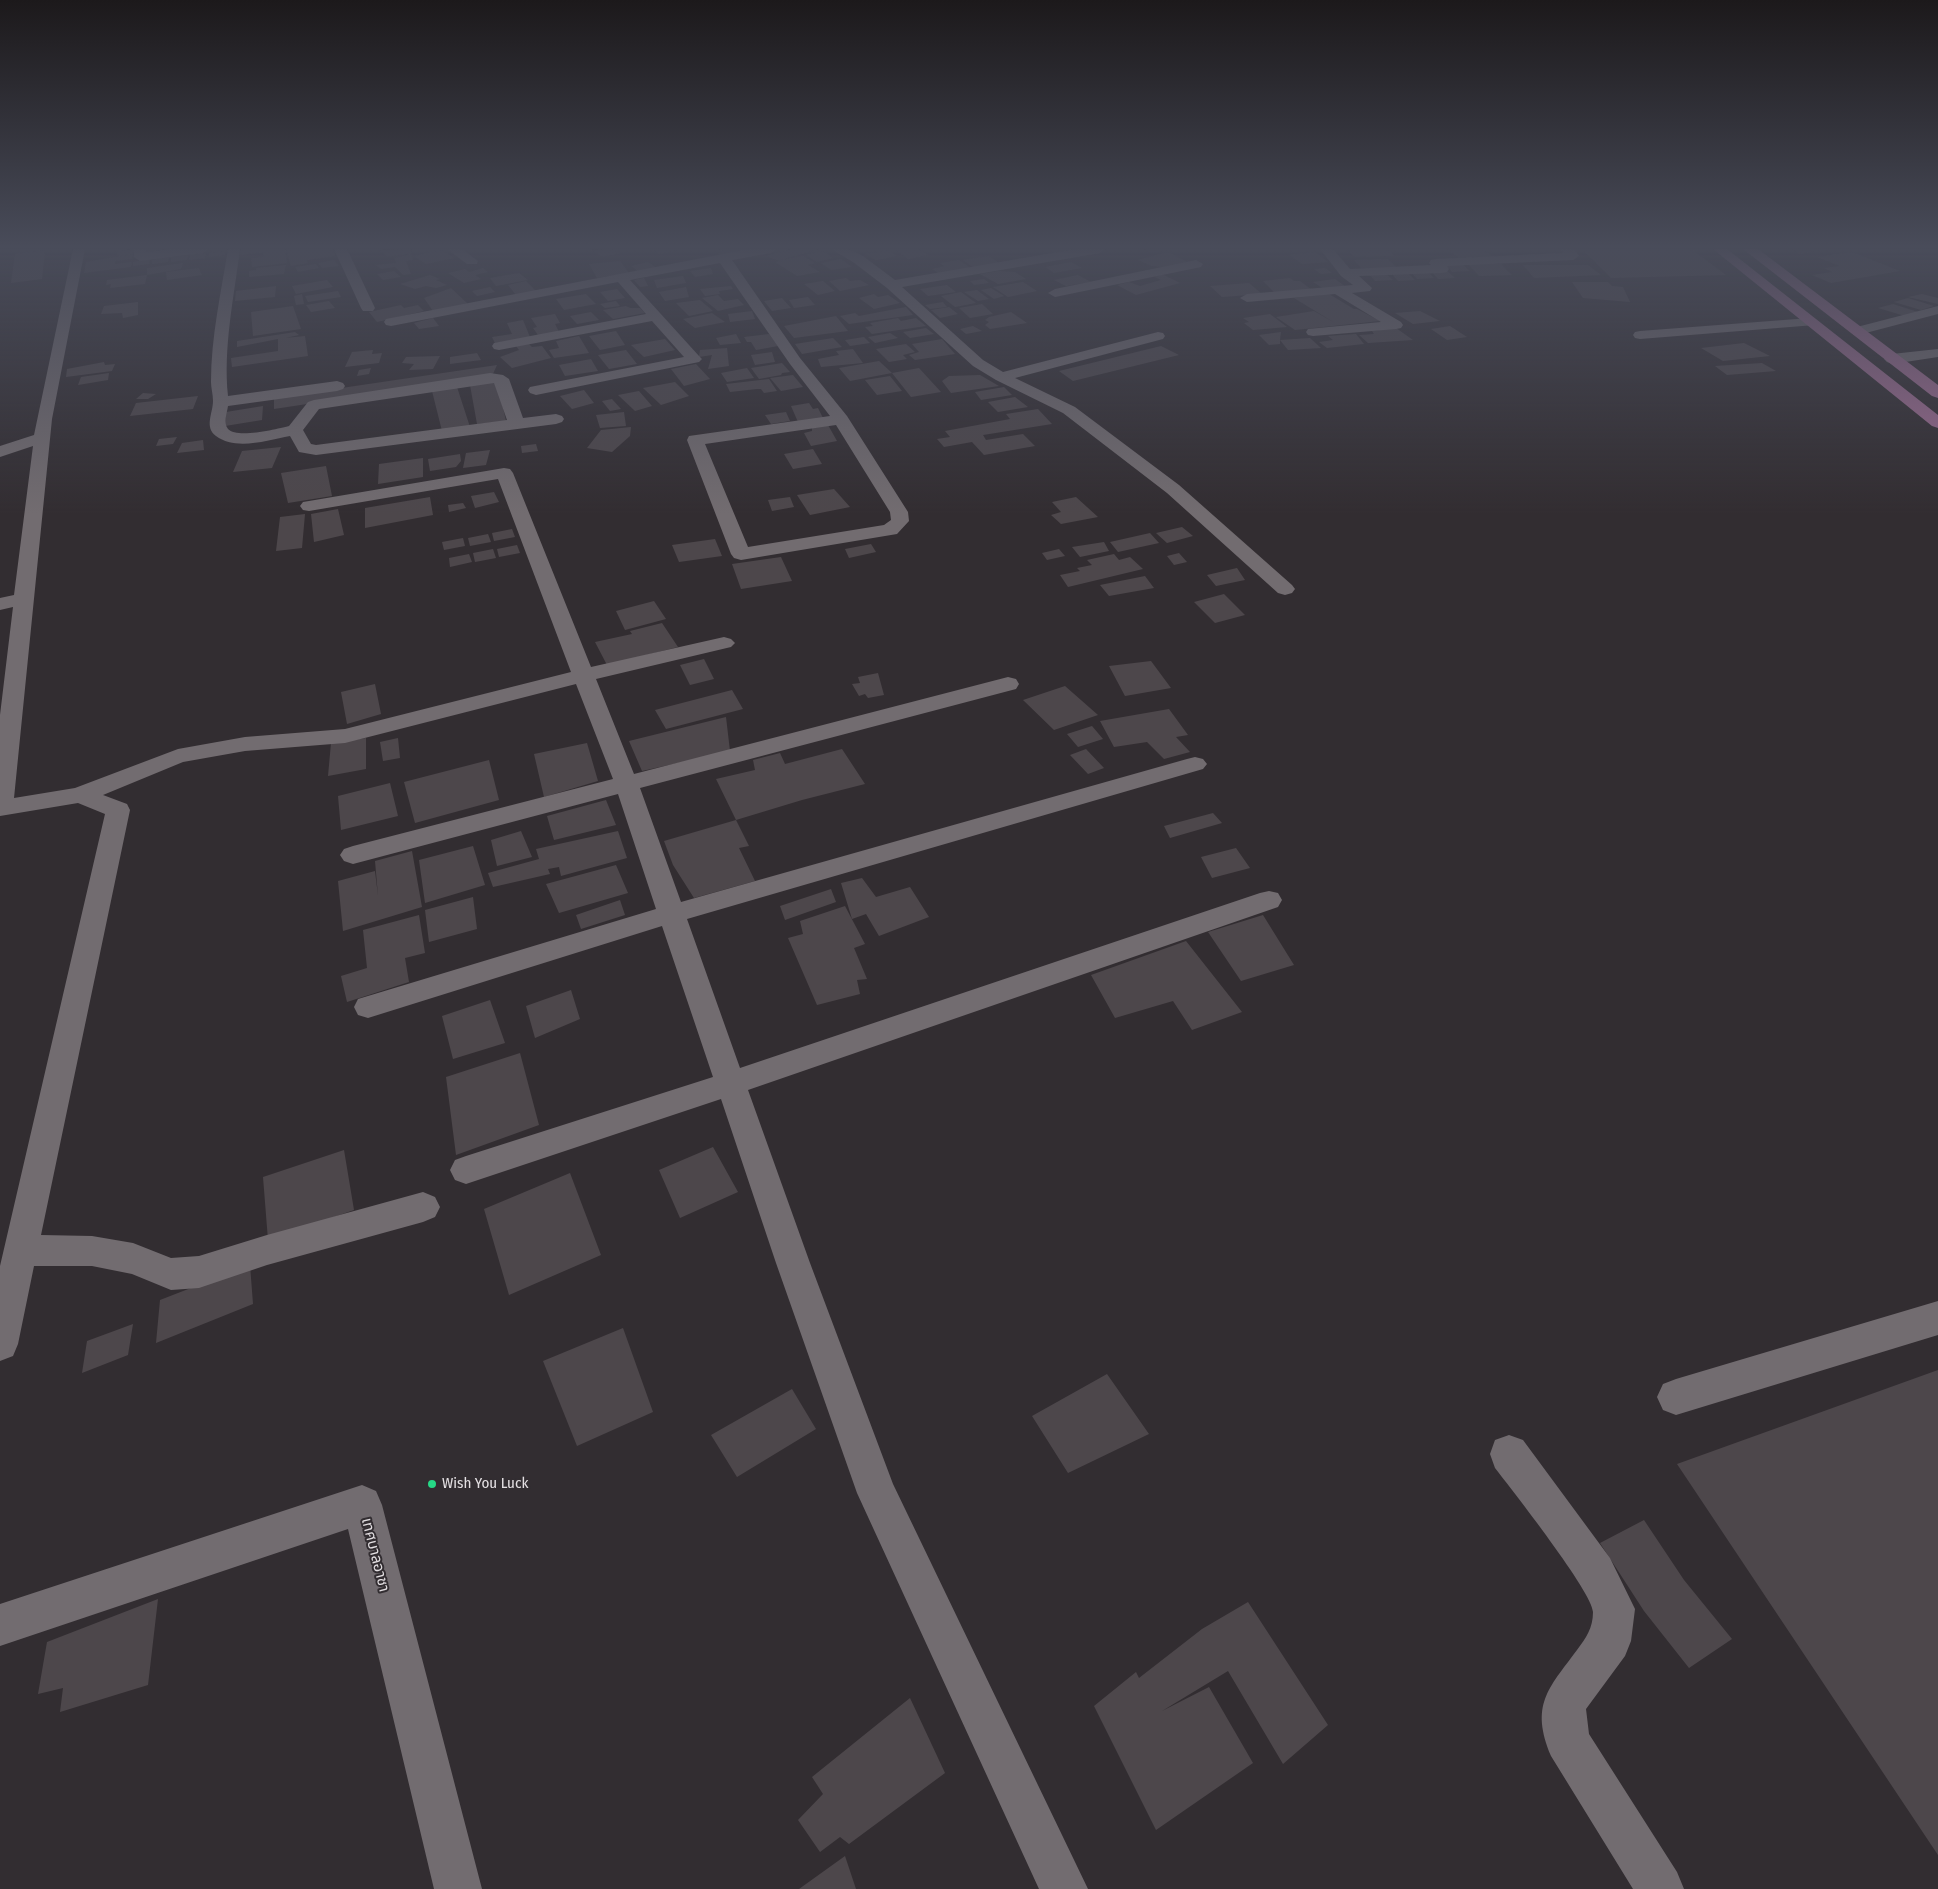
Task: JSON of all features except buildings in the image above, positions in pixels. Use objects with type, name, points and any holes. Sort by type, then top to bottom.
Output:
[{"type":"main road","points":[[1829,337],[1938,423]]},
{"type":"main road","points":[[1865,337],[1938,393]]},
{"type":"street","points":[[62,337],[44,419],[0,808],[80,795],[178,756],[245,744],[346,736],[584,675],[724,643]]},
{"type":"street","points":[[222,337],[219,382],[221,402],[217,422],[221,432],[234,439],[295,430],[314,405],[490,378],[498,378],[503,382],[516,423]]},
{"type":"street","points":[[499,346],[545,337]]},
{"type":"street","points":[[536,390],[694,359],[675,337]]},
{"type":"street","points":[[778,337],[841,419],[899,512],[900,521],[890,530],[741,554],[695,440],[841,419]]},
{"type":"street","points":[[950,337],[978,363],[1001,377],[1069,410],[1173,489],[1285,589]]},
{"type":"street","points":[[1001,377],[1154,337]]},
{"type":"street","points":[[1892,359],[1938,353]]},
{"type":"street","points":[[221,402],[443,371]]},
{"type":"street","points":[[295,430],[305,448],[316,450],[556,419]]},
{"type":"street","points":[[0,452],[43,437]]},
{"type":"street","points":[[309,506],[504,473],[626,782],[730,1084],[877,1493],[1064,1889]]},
{"type":"street","points":[[0,604],[25,599]]},
{"type":"street","points":[[353,855],[626,782],[1008,684]]},
{"type":"street","points":[[368,1007],[671,914],[1195,764]]},
{"type":"street","points":[[0,1344],[118,810],[80,795]]},
{"type":"street","points":[[466,1170],[730,1084],[1269,900]]},
{"type":"street","points":[[21,1250],[92,1251],[133,1259],[171,1274],[199,1272],[267,1250],[423,1207]]},
{"type":"street","points":[[1676,1397],[1938,1318]]},
{"type":"street","points":[[1509,1454],[1596,1572],[1614,1609],[1610,1641],[1564,1703],[1567,1740],[1660,1889]]},
{"type":"street","name":"เทศบาลอาชา","points":[[0,1625],[362,1505],[458,1889]]},
{"type":"place","name":"Wish You Luck","points":[[432,1484]]}]
